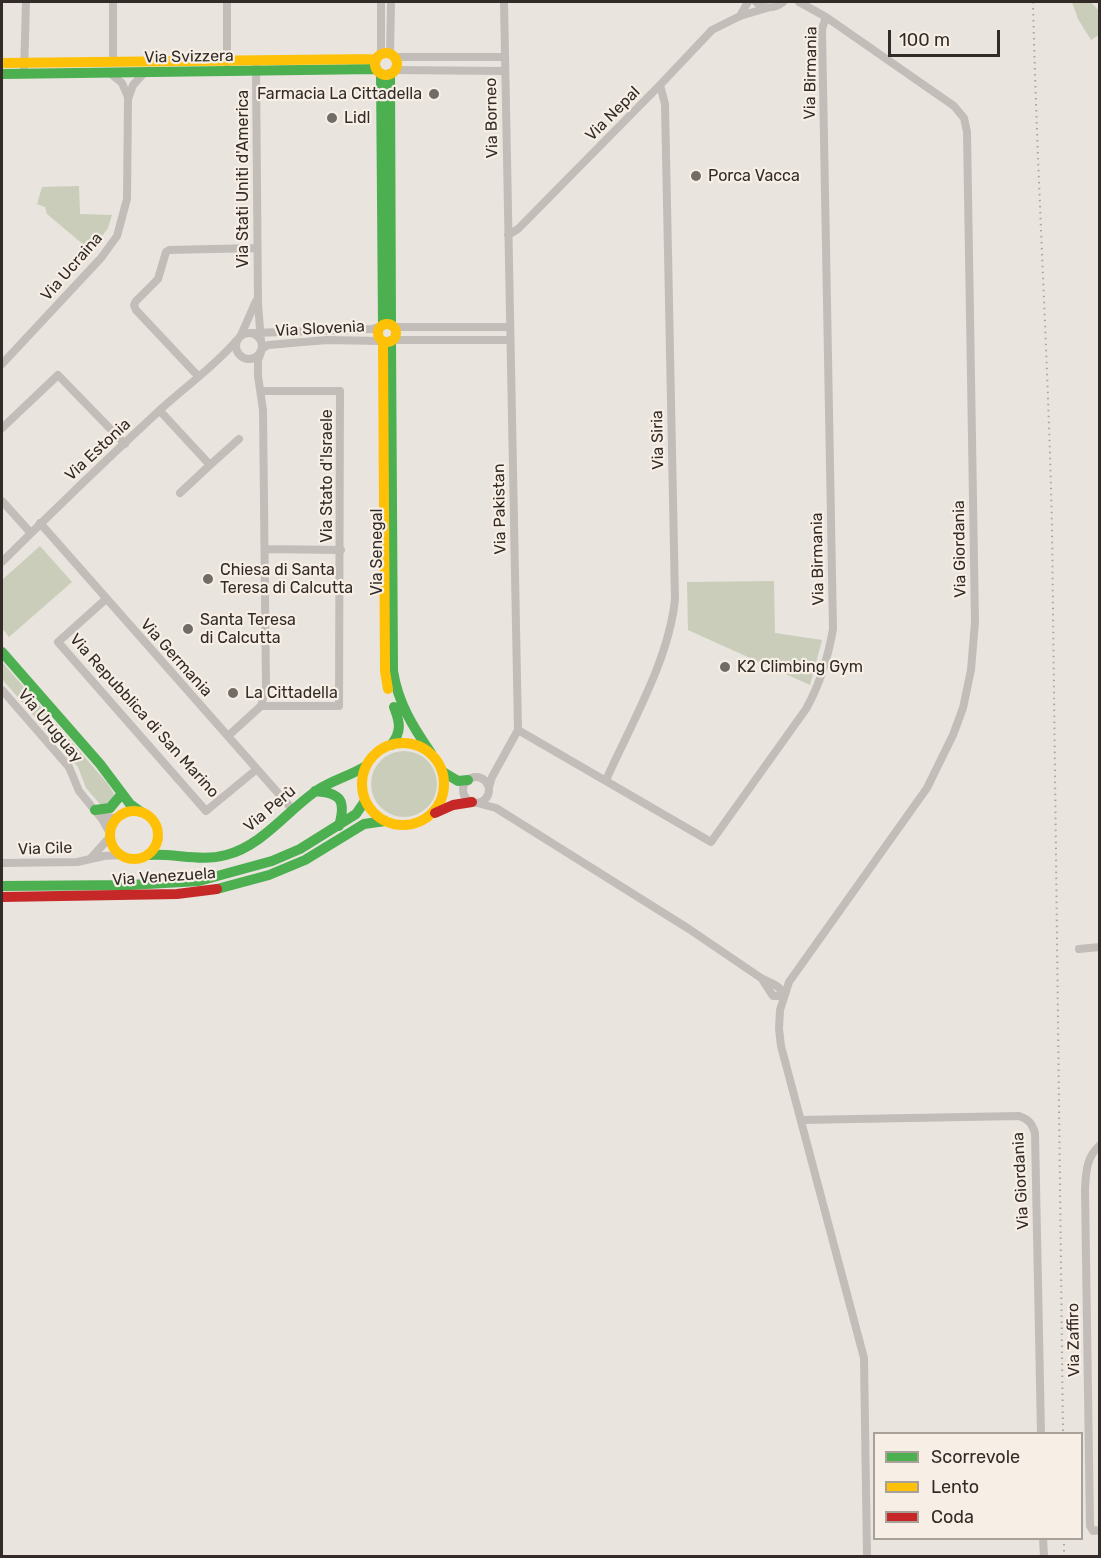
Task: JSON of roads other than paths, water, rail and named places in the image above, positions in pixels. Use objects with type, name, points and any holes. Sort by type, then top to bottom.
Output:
[{"type":"main road","name":"Via Svizzera","points":[[2,74],[25,69],[113,62],[227,66],[385,64]]},
{"type":"main road","name":"Via Svizzera","points":[[2,63],[25,69],[111,74],[144,74],[227,66]]},
{"type":"main road","points":[[385,64],[387,326]]},
{"type":"main road","points":[[387,326],[396,332],[387,341],[377,334],[387,326]]},
{"type":"main road","name":"Via Senegal","points":[[387,341],[385,671],[387,686],[401,728],[391,745]]},
{"type":"main road","name":"Via Senegal","points":[[387,341],[394,685],[401,705],[431,753]]},
{"type":"main road","points":[[2,652],[118,791],[130,804],[153,820],[161,841],[167,848],[183,857]]},
{"type":"main road","points":[[385,821],[376,816],[365,801],[362,788],[366,766],[376,753],[391,745],[412,744],[431,753],[443,772],[445,780],[443,797],[434,813]]},
{"type":"main road","name":"Via Perù","points":[[121,855],[133,859],[148,855],[213,858],[228,855],[244,849],[315,791],[366,766]]},
{"type":"main road","points":[[443,772],[458,781],[468,780]]},
{"type":"main road","points":[[338,780],[353,781],[362,788]]},
{"type":"main road","points":[[95,810],[110,809],[117,803],[118,791]]},
{"type":"main road","points":[[118,791],[118,817],[110,835],[113,847],[121,855]]},
{"type":"main road","points":[[315,791],[330,792],[339,798],[343,811],[339,826]]},
{"type":"main road","name":"Via Venezuela","points":[[2,886],[130,885],[199,881],[272,861],[300,849],[356,814],[365,801]]},
{"type":"main road","name":"Via Venezuela","points":[[2,897],[177,894],[225,888],[269,875],[305,860],[364,824],[385,821],[400,825],[414,825],[457,803],[475,802]]},
{"type":"main road","points":[[118,817],[129,812],[141,812]]},
{"type":"main road","points":[[148,855],[156,845],[158,834]]},
{"type":"street","points":[[25,69],[26,2]]},
{"type":"street","points":[[113,2],[113,62]]},
{"type":"street","points":[[227,2],[227,66]]},
{"type":"street","points":[[381,2],[385,64]]},
{"type":"street","points":[[385,64],[391,2]]},
{"type":"street","name":"Via Borneo","points":[[504,2],[508,235]]},
{"type":"street","points":[[740,16],[748,2]]},
{"type":"street","points":[[756,2],[767,8]]},
{"type":"street","name":"Via Nepal","points":[[508,235],[518,229],[712,30],[740,16],[781,3]]},
{"type":"street","name":"Via Giordania","points":[[781,3],[801,3],[826,17],[954,106],[964,118],[966,126],[975,622],[971,670],[963,708],[953,735],[927,788],[789,982],[780,1010],[781,1046],[864,1358],[867,1557]]},
{"type":"street","name":"Via Birmania","points":[[518,730],[711,842],[806,709],[817,689],[828,656],[833,629],[822,29],[826,17]]},
{"type":"street","name":"Via Svizzera","points":[[385,64],[505,57]]},
{"type":"street","name":"Via Svizzera","points":[[385,64],[505,71]]},
{"type":"street","name":"Via Stati Uniti d'America","points":[[256,66],[260,339],[258,376],[264,447],[265,549],[266,687],[261,706]]},
{"type":"street","points":[[111,74],[122,83],[128,99]]},
{"type":"street","points":[[128,99],[133,85],[144,74]]},
{"type":"street","name":"Via Siria","points":[[606,780],[664,653],[673,622],[675,599],[664,104],[660,85]]},
{"type":"street","name":"Via Ucraina","points":[[2,364],[101,258],[117,236],[127,199],[128,99]]},
{"type":"street","name":"Via Pakistan","points":[[508,235],[518,730]]},
{"type":"street","points":[[198,376],[136,310],[134,305],[158,279],[166,252],[169,250],[257,248]]},
{"type":"street","name":"Via Stati Uniti d'America","points":[[239,338],[258,297]]},
{"type":"street","name":"Via Slovenia","points":[[260,339],[387,326],[510,327]]},
{"type":"street","points":[[242,358],[236,349],[239,338],[260,339]]},
{"type":"street","name":"Via Estonia","points":[[2,562],[30,532],[198,376],[223,356],[239,338]]},
{"type":"street","name":"Via Slovenia","points":[[260,339],[268,345],[327,340],[510,340]]},
{"type":"street","name":"Via Estonia","points":[[217,361],[234,356],[254,358],[260,339]]},
{"type":"street","name":"Via Stati Uniti d'America","points":[[242,358],[258,376]]},
{"type":"street","points":[[2,428],[58,375],[125,444]]},
{"type":"street","name":"Via Stato d'Israele","points":[[261,391],[340,392],[341,550],[339,706],[261,706]]},
{"type":"street","points":[[160,411],[210,465]]},
{"type":"street","points":[[180,493],[239,440]]},
{"type":"street","points":[[2,501],[30,532]]},
{"type":"street","name":"Via Germania","points":[[40,524],[293,810]]},
{"type":"street","points":[[265,549],[341,550]]},
{"type":"street","name":"Via Repubblica di San Marino","points":[[106,599],[58,642],[206,811],[257,769]]},
{"type":"street","name":"Via Uruguay","points":[[2,690],[69,767],[79,791],[95,810],[110,835]]},
{"type":"street","points":[[228,736],[261,706]]},
{"type":"street","points":[[475,802],[485,799],[492,777],[518,730]]},
{"type":"street","points":[[492,777],[483,779],[475,777],[468,780],[463,787],[464,795],[475,802],[496,808],[682,924],[782,991],[783,996],[773,996]]},
{"type":"street","points":[[483,779],[496,808]]},
{"type":"street","points":[[95,810],[105,817],[118,817]]},
{"type":"street","name":"Via Cile","points":[[90,859],[110,835]]},
{"type":"street","name":"Via Cile","points":[[2,863],[61,863],[121,855]]},
{"type":"street","points":[[1080,949],[1100,947]]},
{"type":"street","points":[[761,978],[778,1002],[780,1010]]},
{"type":"street","points":[[775,985],[789,982]]},
{"type":"street","name":"Via Giordania","points":[[801,1120],[1019,1116],[1025,1118],[1033,1126],[1036,1156],[1041,1432]]},
{"type":"street","name":"Via Zaffiro","points":[[1100,1145],[1091,1154],[1085,1189],[1090,1526],[1093,1531],[1100,1530]]},
{"type":"street","points":[[1043,1540],[1044,1557]]},
{"type":"railway","points":[[1033,2],[1052,527],[1063,1432]]},
{"type":"railway","points":[[1064,1540],[1064,1556]]},
{"type":"place","name":"Farmacia La Cittadella","points":[[434,94]]},
{"type":"place","name":"Lidl","points":[[332,118]]},
{"type":"place","name":"Porca Vacca","points":[[696,176]]},
{"type":"place","name":"Chiesa di Santa Teresa di Calcutta","points":[[208,579]]},
{"type":"place","name":"Santa Teresa di Calcutta","points":[[188,629]]},
{"type":"place","name":"K2 Climbing Gym","points":[[725,667]]},
{"type":"place","name":"La Cittadella","points":[[233,693]]}]
